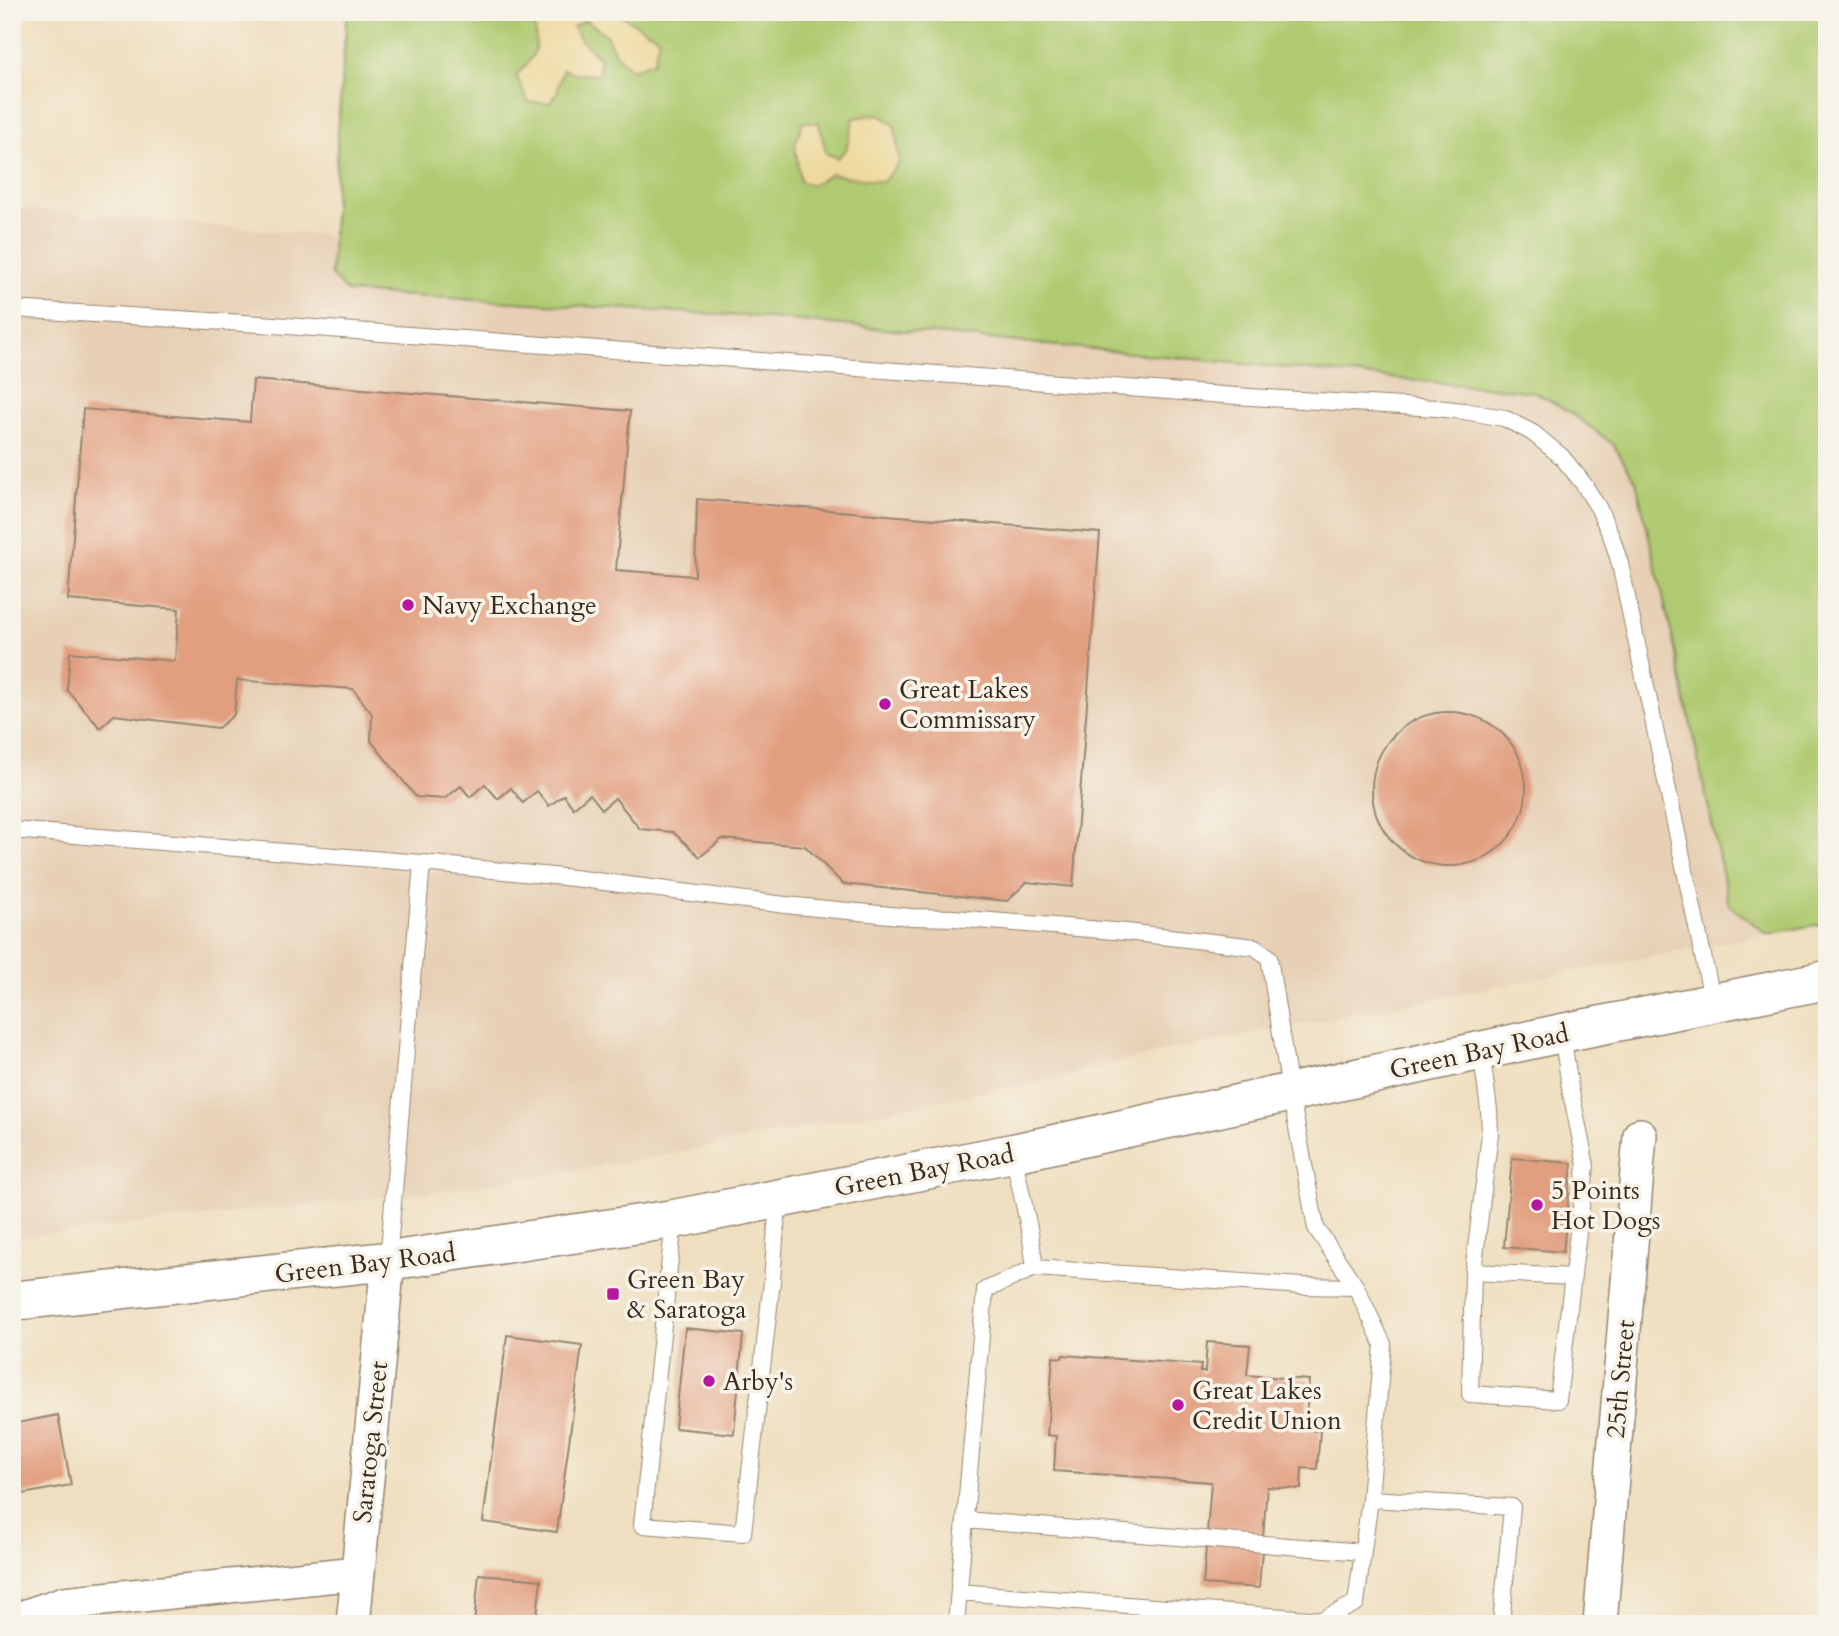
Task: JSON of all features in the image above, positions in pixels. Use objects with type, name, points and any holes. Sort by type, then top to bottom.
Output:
[{"type":"main road","name":"Green Bay Road","points":[[12,1301],[388,1261],[674,1219],[1013,1153],[1481,1050],[1827,980]]},
{"type":"street","name":"25th Street","points":[[1600,1624],[1640,1135]]},
{"type":"street","name":"Saratoga Street","points":[[353,1624],[388,1261]]},
{"type":"street","points":[[12,1620],[64,1603],[357,1573]]},
{"type":"lane","points":[[12,309],[274,325],[1250,397],[1423,407],[1504,418],[1533,433],[1562,457],[1583,483],[1612,538],[1620,564],[1713,1003]]},
{"type":"lane","points":[[12,830],[422,863],[911,917],[1126,932],[1255,947],[1269,957],[1290,1091],[1317,1228],[1356,1287],[1383,1344],[1370,1499],[1356,1603],[1322,1620],[959,1592]]},
{"type":"lane","points":[[388,1261],[422,863]]},
{"type":"lane","points":[[1481,1050],[1490,1135],[1473,1272],[1470,1394],[1558,1400],[1587,1166],[1570,1087],[1562,1033]]},
{"type":"lane","points":[[1013,1153],[1035,1268]]},
{"type":"lane","points":[[674,1219],[642,1525],[743,1533],[772,1281],[778,1200]]},
{"type":"lane","points":[[956,1624],[985,1290],[1035,1268],[1302,1286],[1356,1287]]},
{"type":"lane","points":[[1473,1272],[1573,1277]]},
{"type":"lane","points":[[1370,1499],[1512,1507],[1501,1624]]},
{"type":"lane","points":[[965,1520],[1363,1552]]},
{"type":"shaded area","points":[[12,208],[334,236],[331,275],[347,292],[759,317],[1535,392],[1570,412],[1613,444],[1636,481],[1729,905],[1767,934],[1175,1049],[1040,1081],[656,1157],[453,1189],[12,1238]]},
{"type":"green space","points":[[347,12],[1827,12],[1827,923],[1767,934],[1729,905],[1636,481],[1613,444],[1570,412],[1535,392],[759,317],[347,292],[331,275]]},
{"type":"sand","points":[[535,12],[615,12],[659,38],[654,61],[632,70],[616,55],[606,35],[586,20],[573,27],[581,40],[599,57],[599,75],[578,74],[563,69],[557,93],[549,103],[528,102],[516,75],[533,55]]},
{"type":"sand","points":[[879,114],[895,126],[899,163],[883,182],[831,174],[812,185],[800,181],[795,145],[803,122],[819,123],[826,153],[837,158],[846,150],[854,118]]},
{"type":"building","points":[[253,380],[630,411],[616,570],[695,576],[697,499],[1100,533],[1073,887],[1027,882],[1007,901],[843,884],[805,846],[722,839],[700,857],[673,832],[640,829],[615,798],[602,809],[590,794],[573,808],[564,795],[549,806],[537,791],[523,803],[511,788],[498,799],[485,784],[470,797],[461,786],[444,799],[416,797],[371,741],[372,714],[353,689],[237,680],[234,715],[218,728],[114,715],[100,728],[67,690],[70,652],[175,661],[179,609],[68,600],[83,409],[250,422]]},
{"type":"building","points":[[1449,712],[1478,718],[1503,735],[1520,760],[1526,789],[1520,818],[1503,843],[1478,860],[1449,866],[1420,860],[1395,843],[1378,818],[1372,789],[1378,760],[1395,735],[1420,718]]},
{"type":"building","name":"5 Points Hot Dogs","points":[[1512,1158],[1572,1163],[1563,1252],[1504,1247]]},
{"type":"building","name":"Arby's","points":[[685,1328],[743,1334],[734,1434],[675,1428]]},
{"type":"building","points":[[507,1335],[582,1345],[557,1532],[483,1522]]},
{"type":"building","name":"Great Lakes Credit Union","points":[[1207,1342],[1250,1345],[1247,1375],[1309,1380],[1305,1430],[1320,1431],[1317,1469],[1302,1468],[1301,1489],[1267,1487],[1259,1588],[1203,1584],[1211,1482],[1054,1471],[1056,1436],[1047,1435],[1053,1357],[1062,1358],[1063,1355],[1201,1365],[1200,1372],[1205,1372]]},
{"type":"building","points":[[58,1415],[71,1485],[12,1496],[12,1424]]},
{"type":"building","points":[[479,1574],[541,1580],[536,1624],[474,1624]]},
{"type":"place","name":"Navy Exchange","points":[[408,605]]},
{"type":"place","name":"Great Lakes Commissary","points":[[885,704]]},
{"type":"place","name":"5 Points Hot Dogs","points":[[1537,1205]]},
{"type":"place","name":"Green Bay & Saratoga","points":[[613,1294]]},
{"type":"place","name":"Arby's","points":[[709,1381]]},
{"type":"place","name":"Great Lakes Credit Union","points":[[1178,1405]]}]
